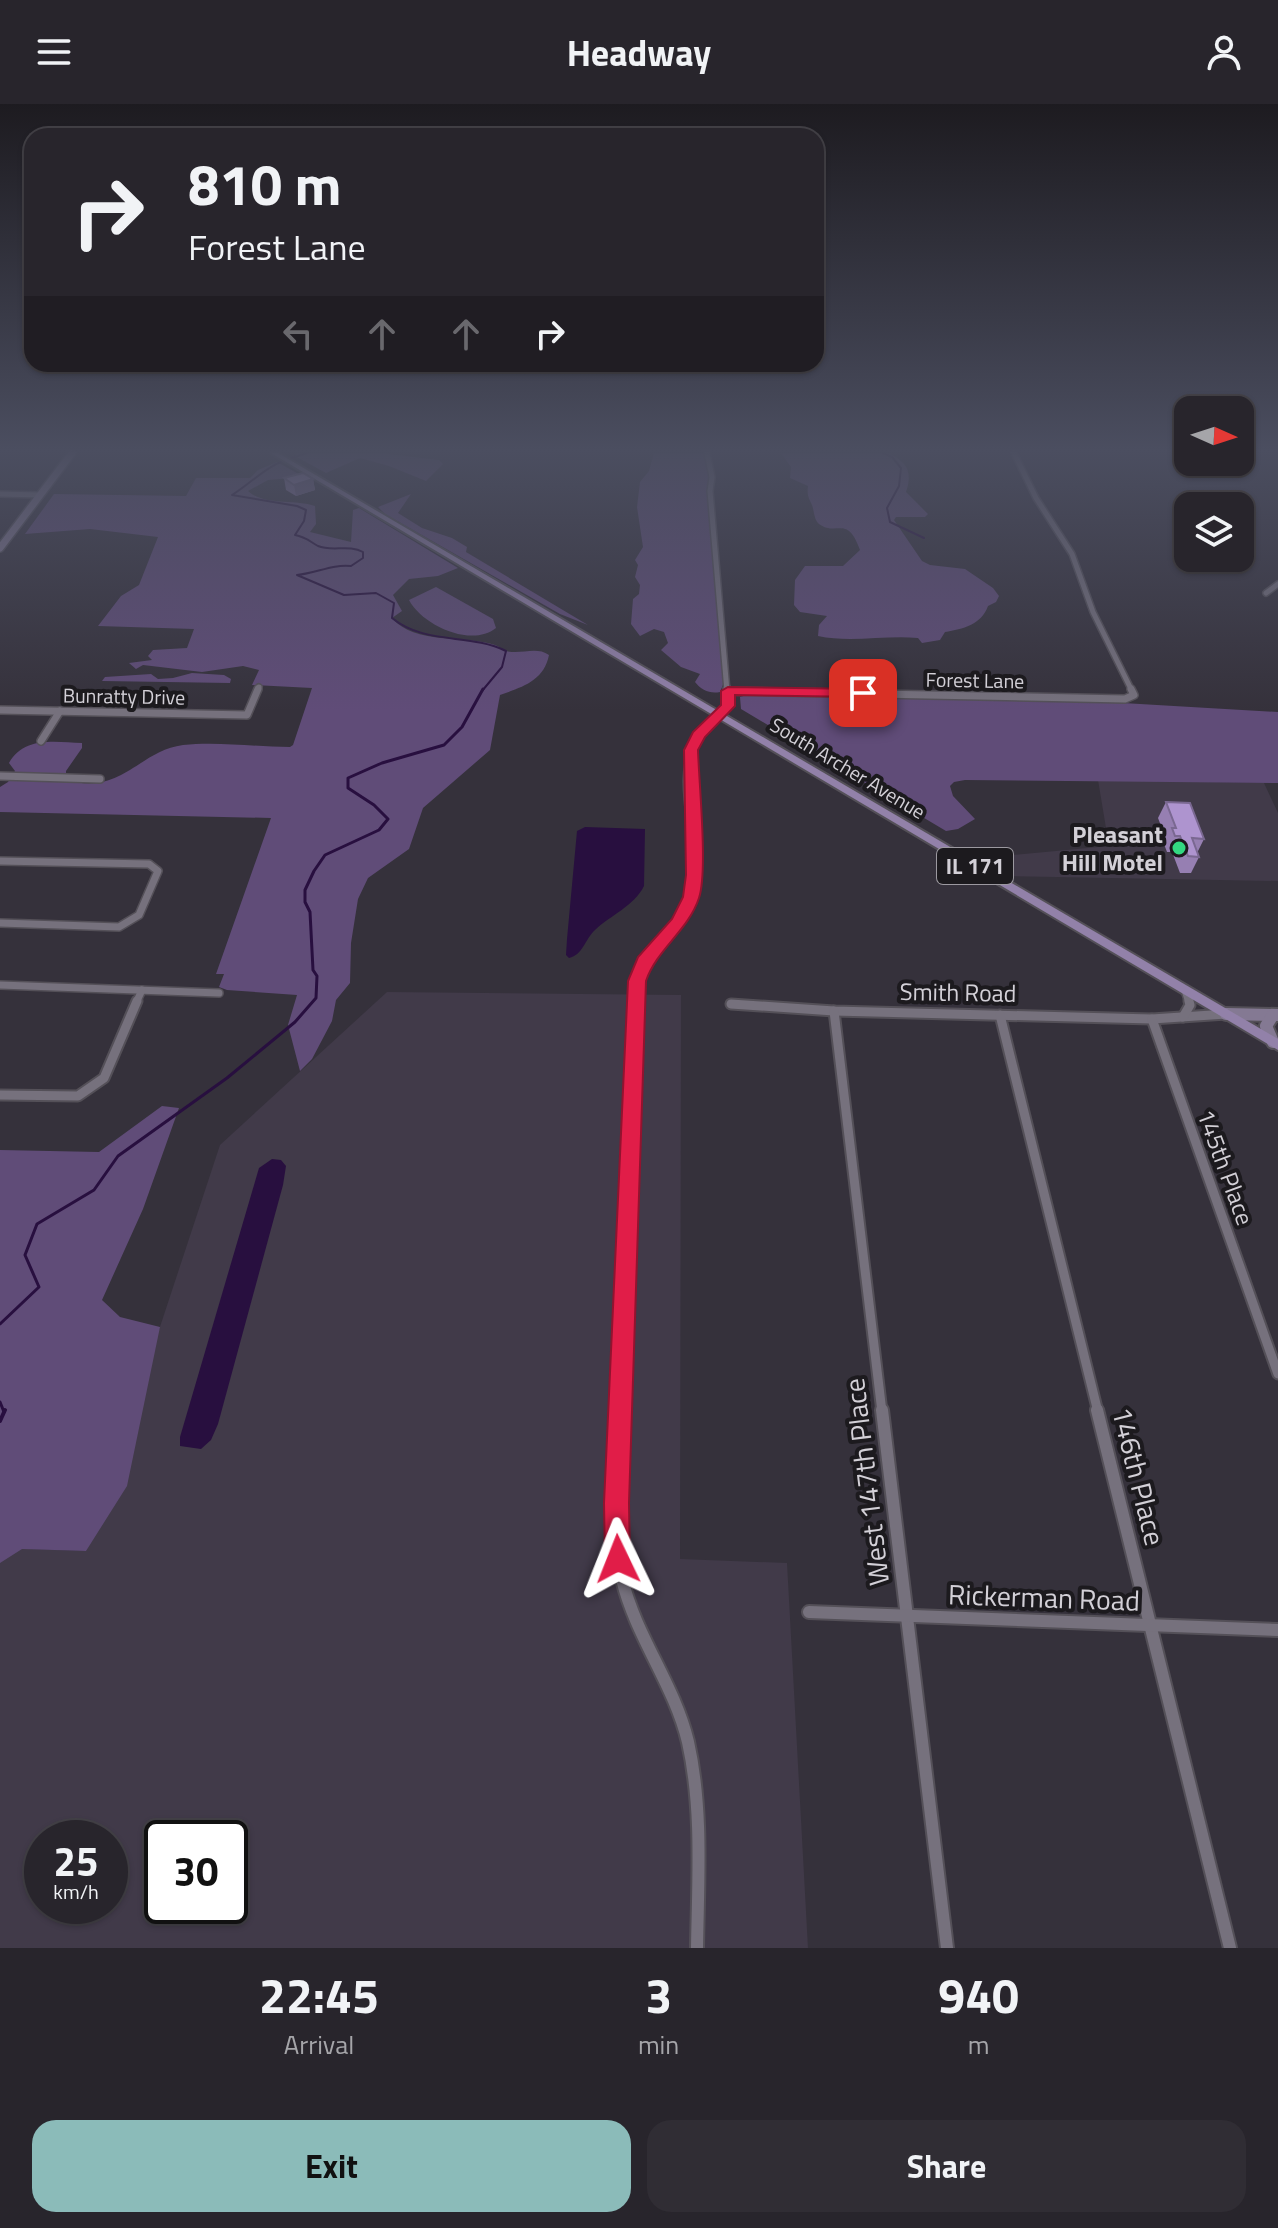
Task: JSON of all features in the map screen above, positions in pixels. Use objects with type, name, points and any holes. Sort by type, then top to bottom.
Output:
[{"type":"main road","name":"South Archer Avenue","points":[[420,539],[1275,1043]]},
{"type":"street","points":[[697,1948],[697,1803],[692,1759],[680,1715],[626,1597],[618,1559],[616,1528],[637,981],[644,962],[679,922],[691,897],[694,875],[689,757],[698,735],[728,706],[714,539]]},
{"type":"street","name":"Forest Lane","points":[[728,691],[1125,699],[1134,695],[1092,611],[1072,554],[1062,539]]},
{"type":"street","points":[[1266,593],[1278,584]]},
{"type":"street","name":"Bunratty Drive","points":[[0,710],[247,715],[259,687]]},
{"type":"street","points":[[41,741],[60,711]]},
{"type":"street","points":[[0,776],[100,779]]},
{"type":"street","points":[[0,861],[149,864],[158,871],[139,915],[119,927],[0,923]]},
{"type":"street","points":[[0,985],[219,993]]},
{"type":"street","points":[[1183,1017],[1191,999],[1184,989]]},
{"type":"street","points":[[0,1095],[78,1096],[104,1078],[142,990]]},
{"type":"street","name":"Smith Road","points":[[731,1004],[834,1011],[1152,1019],[1226,1014],[1276,1015]]},
{"type":"street","name":"West 147th Place","points":[[834,1011],[947,1948]]},
{"type":"street","name":"146th Place","points":[[1000,1015],[1230,1948]]},
{"type":"street","points":[[1275,1043],[1266,1026],[1276,1015]]},
{"type":"street","name":"145th Place","points":[[1152,1019],[1278,1374]]},
{"type":"street","name":"Rickerman Road","points":[[809,1612],[1278,1630]]},
{"type":"shaded area","points":[[157,539],[339,539],[351,542],[351,539],[410,539],[458,568],[438,576],[409,579],[393,595],[402,611],[392,618],[402,627],[427,636],[483,642],[512,652],[539,651],[549,655],[537,677],[524,686],[500,695],[490,750],[423,808],[409,849],[368,878],[358,899],[351,943],[350,983],[336,1000],[332,1021],[312,1059],[300,1071],[288,1025],[297,995],[227,990],[219,987],[224,974],[216,974],[271,818],[0,812],[0,787],[8,782],[15,771],[9,763],[23,748],[41,742],[82,743],[82,748],[66,771],[66,780],[85,783],[116,778],[154,755],[183,745],[293,745],[312,688],[252,685],[259,670],[243,666],[202,672],[143,665],[136,669],[129,663],[152,660],[148,656],[153,650],[187,648],[194,629],[98,626],[121,596],[139,585]]},
{"type":"shaded area","points":[[429,539],[454,539],[467,547],[466,552],[588,625],[560,614]]},
{"type":"shaded area","points":[[642,539],[713,539],[724,682],[720,692],[709,692],[700,687],[695,682],[700,674],[681,667],[661,650],[668,643],[664,632],[654,629],[640,636],[631,624],[633,599],[639,594],[640,585],[635,577],[638,565],[635,560],[643,547]]},
{"type":"shaded area","points":[[855,539],[907,539],[922,561],[930,565],[965,569],[993,588],[999,596],[976,622],[945,632],[940,640],[922,643],[918,638],[842,639],[818,636],[819,625],[827,616],[800,612],[794,605],[795,580],[805,566],[843,566],[860,550]]},
{"type":"shaded area","points":[[436,587],[493,619],[496,628],[486,634],[461,635],[425,618],[409,600]]},
{"type":"shaded area","points":[[192,673],[224,675],[231,679],[230,683],[102,681],[105,677],[151,674],[158,679]]},
{"type":"shaded area","points":[[740,697],[1106,702],[1278,712],[1278,783],[965,780],[950,786],[953,796],[975,819],[958,829],[946,831],[741,709]]},
{"type":"shaded area","points":[[1098,780],[1264,783],[1278,813],[1278,881],[999,876],[971,859],[1109,846]]},
{"type":"shaded area","points":[[585,827],[645,829],[644,886],[628,905],[595,930],[578,954],[569,958],[566,955],[567,939],[577,831]]},
{"type":"shaded area","points":[[387,992],[681,995],[680,1559],[787,1563],[808,1948],[0,1948],[0,1548],[86,1551],[220,1145]]},
{"type":"shaded area","points":[[162,1106],[179,1108],[143,1209],[102,1300],[120,1317],[160,1327],[127,1486],[86,1551],[22,1549],[0,1563],[0,1150],[99,1152]]},
{"type":"shaded area","points":[[272,1159],[281,1160],[286,1166],[283,1185],[218,1424],[211,1440],[201,1449],[180,1446],[180,1437],[259,1168]]},
{"type":"building","points":[[1166,802],[1190,803],[1204,839],[1192,838],[1199,857],[1188,856],[1180,836],[1175,836],[1172,828],[1176,828]]},
{"type":"waterway","points":[[307,539],[323,548],[363,552],[363,558],[351,566],[297,575],[344,595],[376,593],[394,603],[392,618],[419,632],[477,642],[506,651],[502,667],[482,691]]},
{"type":"waterway","points":[[0,1324],[39,1287],[25,1255],[37,1224],[94,1190],[118,1156],[227,1078],[295,1022],[316,998],[317,976],[313,970],[310,912],[305,902],[305,890],[325,855],[379,830],[388,819],[374,805],[348,788],[348,778],[382,763],[444,745],[462,727],[483,689]]},
{"type":"waterway","points":[[0,1402],[4,1412]]},
{"type":"waterway","points":[[0,1421],[5,1410]]},
{"type":"place","name":"Pleasant Hill Motel","points":[[1179,848]]},
{"type":"route","points":[[618,1559],[617,1503],[637,981],[644,962],[679,922],[691,897],[694,875],[689,757],[698,735],[728,706],[728,691],[863,693]]}]
